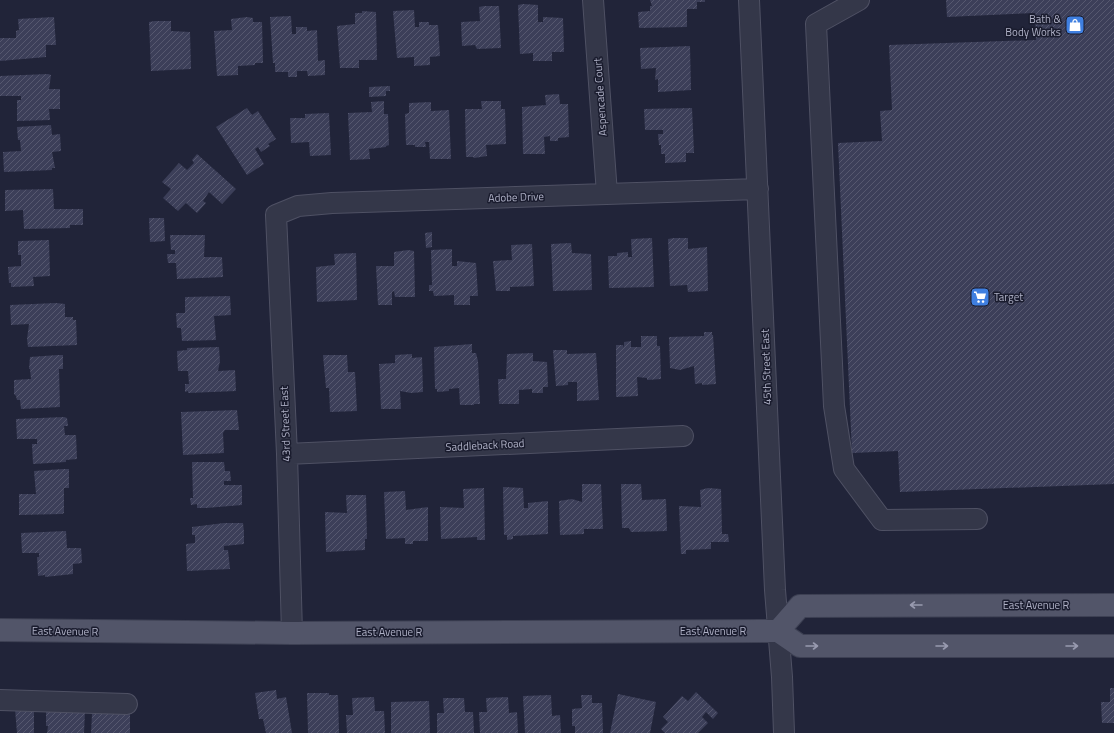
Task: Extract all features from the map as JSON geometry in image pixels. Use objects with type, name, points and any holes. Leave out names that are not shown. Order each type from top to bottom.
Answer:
[{"type":"main road","name":"East Avenue R","points":[[0,630],[292,633],[778,631],[800,606],[1114,605]]},
{"type":"main road","points":[[778,631],[800,646],[1114,646]]},
{"type":"street","name":"Aspencade Court","points":[[593,0],[607,194]]},
{"type":"street","name":"45th Street East","points":[[749,0],[784,733]]},
{"type":"street","points":[[860,0],[816,24],[834,406],[844,469],[882,520],[977,519]]},
{"type":"street","name":"Adobe Drive","points":[[276,215],[298,206],[332,203],[758,189]]},
{"type":"street","name":"43rd Street East","points":[[276,215],[287,454],[292,633]]},
{"type":"street","name":"Saddleback Road","points":[[287,454],[683,436]]},
{"type":"street","points":[[0,700],[127,704]]},
{"type":"building","points":[[650,0],[705,0],[705,2],[697,2],[697,9],[687,9],[687,27],[639,28],[638,12],[650,11],[650,6],[652,6]]},
{"type":"building","name":"Target","points":[[946,0],[1114,0],[1114,484],[900,492],[898,451],[852,453],[838,143],[882,141],[880,111],[892,110],[889,45],[1036,40],[1035,13],[947,17]]},
{"type":"building","points":[[518,5],[538,5],[538,22],[543,22],[543,17],[563,18],[564,52],[552,52],[552,61],[533,61],[533,53],[520,54]]},
{"type":"building","points":[[499,6],[501,48],[477,49],[475,45],[462,46],[461,22],[480,21],[479,7]]},
{"type":"building","points":[[414,10],[415,27],[419,27],[419,22],[429,22],[429,25],[438,25],[440,56],[430,57],[430,65],[414,66],[414,57],[397,58],[393,11]]},
{"type":"building","points":[[362,11],[376,12],[377,60],[359,60],[359,68],[340,68],[337,26],[355,24],[355,13],[362,13]]},
{"type":"building","points":[[291,16],[292,34],[296,34],[296,27],[307,27],[307,31],[317,30],[318,61],[325,60],[325,75],[308,76],[307,71],[297,71],[297,77],[288,77],[288,72],[275,72],[270,17]]},
{"type":"building","points":[[54,17],[56,45],[46,45],[46,57],[0,61],[0,38],[16,38],[16,31],[19,30],[18,19]]},
{"type":"building","points":[[247,17],[253,18],[253,22],[262,22],[263,63],[238,66],[238,75],[217,76],[214,31],[232,30],[231,19]]},
{"type":"building","points":[[171,21],[171,31],[190,32],[191,69],[151,71],[149,22]]},
{"type":"building","points":[[690,46],[691,90],[658,92],[658,79],[655,80],[656,68],[641,69],[640,48]]},
{"type":"building","points":[[51,75],[49,89],[60,89],[60,109],[49,109],[50,120],[17,121],[17,100],[21,100],[21,96],[0,96],[0,76]]},
{"type":"building","points":[[390,86],[390,91],[386,91],[386,96],[369,97],[369,87]]},
{"type":"building","points":[[559,94],[560,104],[568,104],[569,137],[558,138],[558,141],[550,141],[550,136],[544,137],[545,154],[523,154],[522,107],[546,105],[545,95]]},
{"type":"building","points":[[384,101],[384,114],[388,114],[389,145],[386,147],[369,149],[370,159],[350,160],[348,113],[372,112],[371,102]]},
{"type":"building","points":[[481,101],[501,101],[501,109],[505,109],[506,144],[486,145],[487,156],[474,158],[466,157],[465,109],[482,109]]},
{"type":"building","points":[[431,102],[431,111],[449,110],[451,159],[430,159],[429,142],[425,142],[426,147],[406,145],[405,114],[409,113],[409,103]]},
{"type":"building","points":[[247,108],[252,115],[258,111],[276,139],[268,144],[270,146],[261,152],[258,147],[255,149],[264,164],[247,175],[216,127]]},
{"type":"building","points":[[692,108],[694,153],[686,153],[686,162],[665,163],[665,154],[661,154],[661,145],[659,145],[658,134],[663,134],[663,130],[645,130],[644,109]]},
{"type":"building","points":[[329,113],[331,155],[310,156],[309,142],[291,143],[290,118],[305,118],[305,114]]},
{"type":"building","points":[[51,125],[52,135],[60,134],[61,151],[52,152],[55,168],[52,168],[52,170],[4,172],[3,152],[21,151],[17,127]]},
{"type":"building","points":[[197,154],[236,189],[222,204],[209,192],[203,201],[206,203],[197,213],[186,203],[178,211],[163,198],[171,189],[162,182],[179,163],[187,170],[194,163],[192,160]]},
{"type":"building","points":[[53,189],[54,209],[83,209],[83,225],[70,225],[70,228],[24,229],[23,210],[5,211],[5,190]]},
{"type":"building","points":[[149,218],[164,218],[165,241],[150,242]]},
{"type":"building","points":[[432,232],[432,247],[426,248],[425,233]]},
{"type":"building","points":[[170,235],[205,235],[204,257],[222,257],[223,277],[177,279],[176,263],[168,263],[167,254],[175,254],[175,250],[171,250]]},
{"type":"building","points":[[652,238],[654,287],[609,288],[608,256],[617,256],[617,253],[628,252],[628,257],[632,257],[631,239]]},
{"type":"building","points":[[688,238],[688,249],[707,247],[708,291],[688,292],[687,285],[670,286],[668,239]]},
{"type":"building","points":[[49,240],[50,276],[33,277],[34,286],[11,287],[11,283],[9,283],[8,267],[21,266],[21,255],[18,255],[18,241]]},
{"type":"building","points":[[571,243],[572,253],[591,254],[592,290],[553,291],[551,244]]},
{"type":"building","points":[[532,244],[534,286],[510,287],[510,291],[496,291],[493,261],[512,260],[511,245]]},
{"type":"building","points":[[452,249],[452,266],[457,266],[457,261],[476,263],[478,296],[470,296],[470,305],[454,305],[454,295],[434,296],[433,291],[429,291],[429,285],[432,285],[431,250]]},
{"type":"building","points":[[408,250],[414,251],[415,297],[395,297],[394,291],[392,292],[392,305],[378,305],[376,266],[394,266],[394,252]]},
{"type":"building","points":[[356,253],[357,300],[317,302],[316,267],[335,265],[334,254]]},
{"type":"building","points":[[230,296],[231,315],[214,316],[216,340],[182,341],[181,328],[177,328],[176,313],[185,313],[185,297]]},
{"type":"building","points":[[65,304],[65,317],[73,317],[73,320],[76,320],[77,345],[28,347],[27,339],[29,324],[11,325],[10,305]]},
{"type":"building","points":[[704,332],[712,332],[713,335],[716,384],[695,384],[694,366],[680,370],[670,368],[669,337],[704,336]]},
{"type":"building","points":[[641,336],[657,336],[657,346],[660,346],[661,379],[647,380],[647,378],[637,377],[638,396],[616,397],[616,345],[623,345],[624,348],[624,342],[631,341],[631,347],[641,347]]},
{"type":"building","points":[[472,344],[472,353],[476,353],[478,361],[480,404],[460,405],[459,388],[437,392],[437,389],[435,389],[434,347]]},
{"type":"building","points":[[219,347],[220,361],[218,371],[235,370],[236,391],[185,392],[185,384],[189,384],[188,371],[178,371],[177,351],[187,350],[187,348]]},
{"type":"building","points":[[553,350],[567,350],[567,354],[596,353],[599,400],[577,401],[577,382],[568,382],[568,385],[556,386]]},
{"type":"building","points":[[533,353],[533,361],[547,362],[548,387],[543,387],[543,393],[532,393],[532,389],[519,390],[519,404],[499,404],[498,379],[506,379],[507,354]]},
{"type":"building","points":[[412,354],[412,358],[422,357],[423,392],[411,393],[400,391],[401,409],[381,409],[379,364],[395,363],[395,355]]},
{"type":"building","points":[[63,355],[63,369],[59,369],[60,407],[21,409],[20,400],[17,400],[14,394],[14,380],[31,379],[29,369],[30,357]]},
{"type":"building","points":[[323,355],[347,355],[348,372],[355,372],[357,411],[330,412],[329,388],[326,388]]},
{"type":"building","points":[[237,410],[239,430],[225,430],[223,433],[224,453],[183,455],[181,412]]},
{"type":"building","points":[[67,418],[68,426],[64,426],[65,435],[76,435],[77,459],[66,460],[66,462],[33,464],[32,444],[37,444],[37,439],[17,439],[16,419]]},
{"type":"building","points":[[192,462],[224,462],[225,471],[230,471],[231,481],[224,481],[224,485],[242,485],[242,505],[197,508],[197,504],[191,505],[190,498],[193,498]]},
{"type":"building","points":[[69,469],[69,488],[64,488],[64,513],[19,515],[19,494],[36,494],[34,471]]},
{"type":"building","points":[[582,484],[601,484],[603,529],[584,529],[584,534],[560,535],[559,501],[572,499],[582,502]]},
{"type":"building","points":[[621,484],[641,484],[642,500],[666,499],[667,531],[631,532],[629,528],[622,528]]},
{"type":"building","points":[[503,487],[523,488],[524,508],[528,508],[528,503],[548,501],[548,534],[513,536],[513,539],[507,540],[507,535],[504,535]]},
{"type":"building","points":[[484,488],[485,540],[477,540],[477,537],[441,539],[440,507],[464,508],[463,489]]},
{"type":"building","points":[[708,488],[721,489],[722,534],[728,534],[729,542],[711,542],[711,549],[686,550],[686,554],[681,554],[679,506],[701,507],[700,490]]},
{"type":"building","points":[[405,491],[406,510],[428,507],[428,541],[413,541],[413,544],[405,544],[405,538],[386,539],[384,492]]},
{"type":"building","points":[[346,495],[366,495],[367,539],[365,539],[365,550],[326,552],[325,512],[347,513]]},
{"type":"building","points":[[224,523],[243,523],[244,544],[224,546],[224,550],[228,550],[230,569],[187,571],[186,544],[195,543],[195,535],[192,535],[192,527]]},
{"type":"building","points":[[66,531],[67,548],[81,548],[82,563],[73,564],[73,574],[45,577],[45,575],[38,576],[37,557],[39,557],[39,553],[22,553],[21,533]]},
{"type":"building","points":[[1110,688],[1114,688],[1114,723],[1102,723],[1101,702],[1110,702]]},
{"type":"building","points":[[276,690],[277,699],[286,697],[292,733],[266,733],[263,719],[259,719],[255,693]]},
{"type":"building","points":[[696,692],[718,713],[713,719],[706,712],[702,717],[708,723],[698,733],[665,733],[661,729],[668,722],[663,717],[682,696],[688,701]]},
{"type":"building","points":[[307,693],[329,693],[329,695],[338,695],[339,733],[308,733]]},
{"type":"building","points":[[618,694],[656,702],[650,733],[610,733]]},
{"type":"building","points":[[551,695],[552,716],[560,715],[561,733],[525,733],[523,696]]},
{"type":"building","points":[[581,695],[592,695],[592,703],[602,703],[603,733],[575,733],[575,726],[572,726],[572,709],[582,708]]},
{"type":"building","points":[[374,697],[375,711],[384,711],[385,733],[347,733],[346,715],[353,715],[352,698]]},
{"type":"building","points":[[508,697],[509,713],[517,712],[518,733],[480,733],[479,712],[487,712],[486,698]]},
{"type":"building","points":[[443,698],[464,698],[465,712],[473,712],[474,733],[437,733],[437,713],[444,713]]},
{"type":"building","points":[[429,701],[430,733],[391,733],[391,702]]},
{"type":"building","points":[[15,709],[34,710],[34,733],[17,733]]},
{"type":"building","points":[[46,710],[85,711],[84,733],[47,733],[48,726],[46,726]]},
{"type":"building","points":[[111,712],[130,712],[130,733],[91,733],[92,714],[111,714]]},
{"type":"place","name":"Bath & Body Works","points":[[1075,25]]},
{"type":"place","name":"Target","points":[[980,297]]}]
